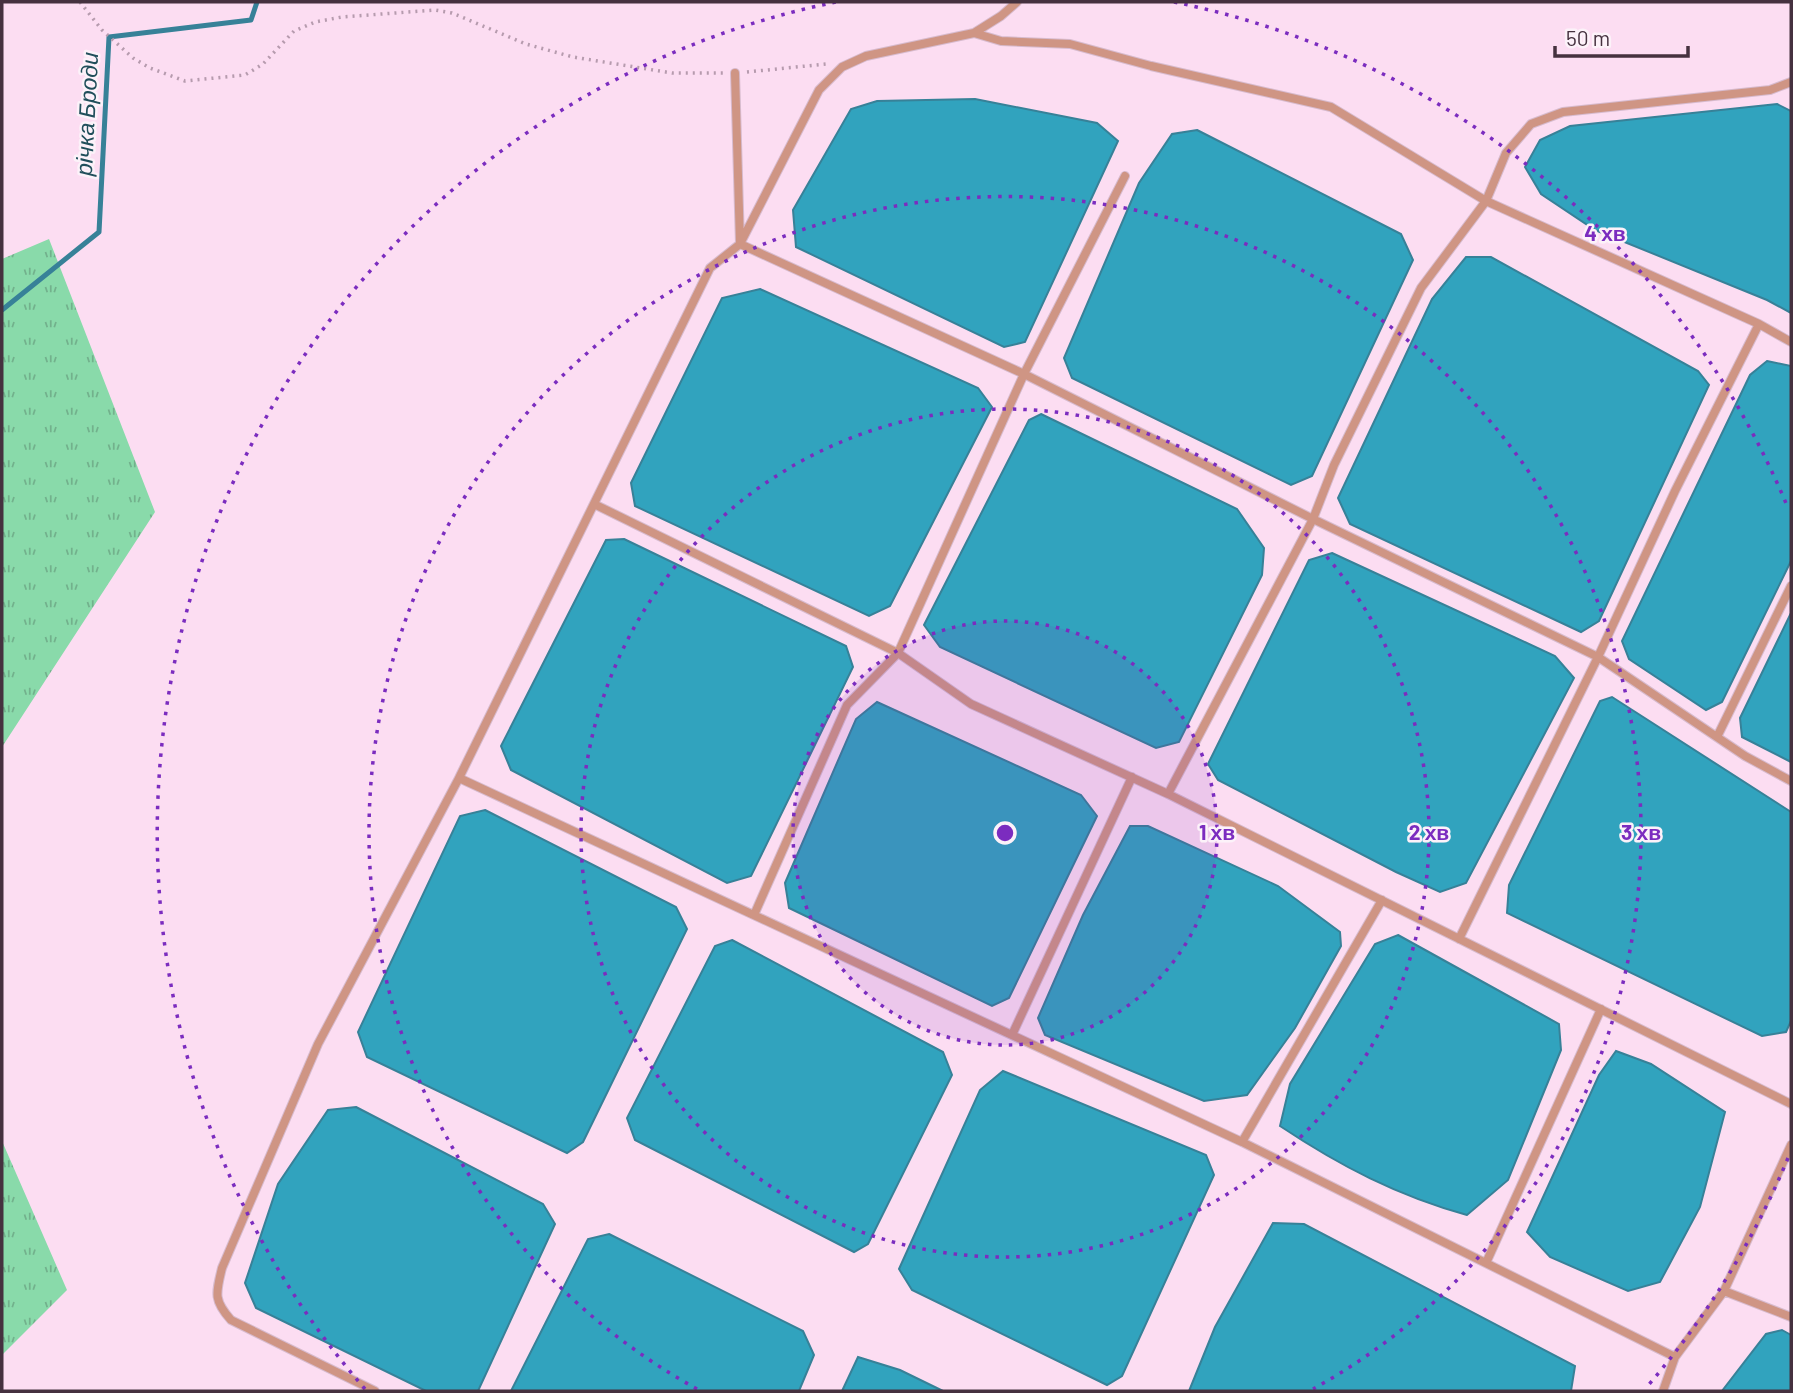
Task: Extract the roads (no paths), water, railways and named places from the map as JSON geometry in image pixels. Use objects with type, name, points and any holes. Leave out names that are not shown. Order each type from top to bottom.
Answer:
[{"type":"lane","points":[[375,1391],[231,1321],[219,1307],[216,1293],[222,1268],[318,1044],[459,778],[710,268],[740,244],[819,90],[835,72],[853,61],[975,33],[1017,2]]},
{"type":"lane","points":[[975,33],[1001,41],[1070,44],[1151,66],[1331,107],[1486,201],[1759,324],[1791,342]]},
{"type":"lane","points":[[735,73],[740,244]]},
{"type":"lane","points":[[1168,794],[1313,519],[1334,466],[1421,288],[1486,201],[1506,153],[1531,124],[1563,113],[1770,90],[1791,82]]},
{"type":"lane","points":[[754,915],[847,705],[898,653],[1024,374],[1125,176]]},
{"type":"lane","points":[[740,244],[1024,374],[1313,519],[1598,657],[1745,756],[1791,781]]},
{"type":"lane","points":[[1459,939],[1598,657],[1675,491],[1759,324]]},
{"type":"lane","points":[[594,504],[898,653],[971,704],[1168,794],[1791,1104]]},
{"type":"lane","points":[[1717,737],[1791,586]]},
{"type":"lane","points":[[459,778],[1242,1142],[1675,1357]]},
{"type":"lane","points":[[1012,1035],[1132,778]]},
{"type":"lane","points":[[1242,1142],[1382,900]]},
{"type":"lane","points":[[1486,1263],[1601,1009]]},
{"type":"lane","points":[[1663,1391],[1675,1357],[1724,1291],[1791,1145]]},
{"type":"lane","points":[[1724,1291],[1791,1317]]},
{"type":"water","points":[[975,99],[1097,123],[1118,141],[1025,342],[1004,347],[796,247],[793,210],[851,109],[877,101]]},
{"type":"water","points":[[1777,104],[1791,111],[1791,313],[1767,300],[1595,230],[1541,194],[1525,167],[1540,140],[1570,126]]},
{"type":"water","points":[[1197,130],[1401,234],[1413,260],[1312,476],[1291,485],[1072,378],[1064,358],[1139,183],[1172,134]]},
{"type":"water","points":[[1466,257],[1491,257],[1698,371],[1709,385],[1599,621],[1581,632],[1350,524],[1338,498],[1432,299]]},
{"type":"water","points":[[760,289],[978,388],[992,407],[890,606],[869,616],[635,506],[631,483],[722,298]]},
{"type":"water","points":[[1767,361],[1791,366],[1791,561],[1722,702],[1706,710],[1629,659],[1622,641],[1750,375]]},
{"type":"water","points":[[1041,414],[1237,509],[1264,548],[1262,575],[1179,742],[1156,748],[940,647],[924,625],[1029,420]]},
{"type":"water","points":[[624,539],[846,646],[853,667],[751,876],[727,883],[511,770],[501,746],[606,540]]},
{"type":"water","points":[[1332,553],[1555,656],[1574,678],[1466,883],[1440,892],[1396,872],[1218,780],[1208,764],[1309,560]]},
{"type":"water","points":[[1791,613],[1791,762],[1742,737],[1740,718]]},
{"type":"water","points":[[1612,697],[1791,812],[1791,1021],[1786,1032],[1762,1036],[1507,913],[1509,885],[1600,701]]},
{"type":"water","points":[[877,702],[1081,795],[1097,816],[1009,998],[992,1006],[789,908],[785,883],[856,719]]},
{"type":"water","points":[[485,810],[676,907],[687,929],[583,1142],[567,1153],[367,1057],[358,1032],[460,816]]},
{"type":"water","points":[[1130,826],[1148,826],[1278,886],[1340,932],[1341,946],[1295,1028],[1247,1095],[1204,1101],[1045,1035],[1038,1018],[1083,915]]},
{"type":"water","points":[[1398,935],[1559,1024],[1561,1050],[1508,1180],[1467,1215],[1393,1189],[1325,1154],[1280,1126],[1290,1084],[1375,944]]},
{"type":"water","points":[[732,940],[943,1052],[952,1075],[868,1244],[854,1252],[635,1140],[627,1118],[715,946]]},
{"type":"water","points":[[1616,1051],[1651,1064],[1725,1112],[1700,1207],[1660,1282],[1628,1291],[1550,1257],[1527,1232],[1599,1075]]},
{"type":"water","points":[[1003,1071],[1206,1155],[1214,1175],[1122,1376],[1107,1385],[912,1290],[899,1269],[980,1090]]},
{"type":"water","points":[[356,1107],[543,1204],[555,1224],[478,1391],[426,1391],[256,1308],[245,1283],[278,1184],[328,1110]]},
{"type":"water","points":[[1273,1223],[1304,1224],[1575,1366],[1571,1391],[1189,1391],[1215,1327]]},
{"type":"water","points":[[609,1234],[803,1331],[814,1355],[799,1391],[511,1391],[588,1239]]},
{"type":"water","points":[[1782,1330],[1791,1335],[1791,1391],[1722,1391],[1766,1334]]},
{"type":"water","points":[[858,1357],[900,1370],[943,1391],[842,1391]]},
{"type":"waterway","name":"річка Броди","points":[[2,310],[99,232],[109,37],[251,20],[257,2]]}]
